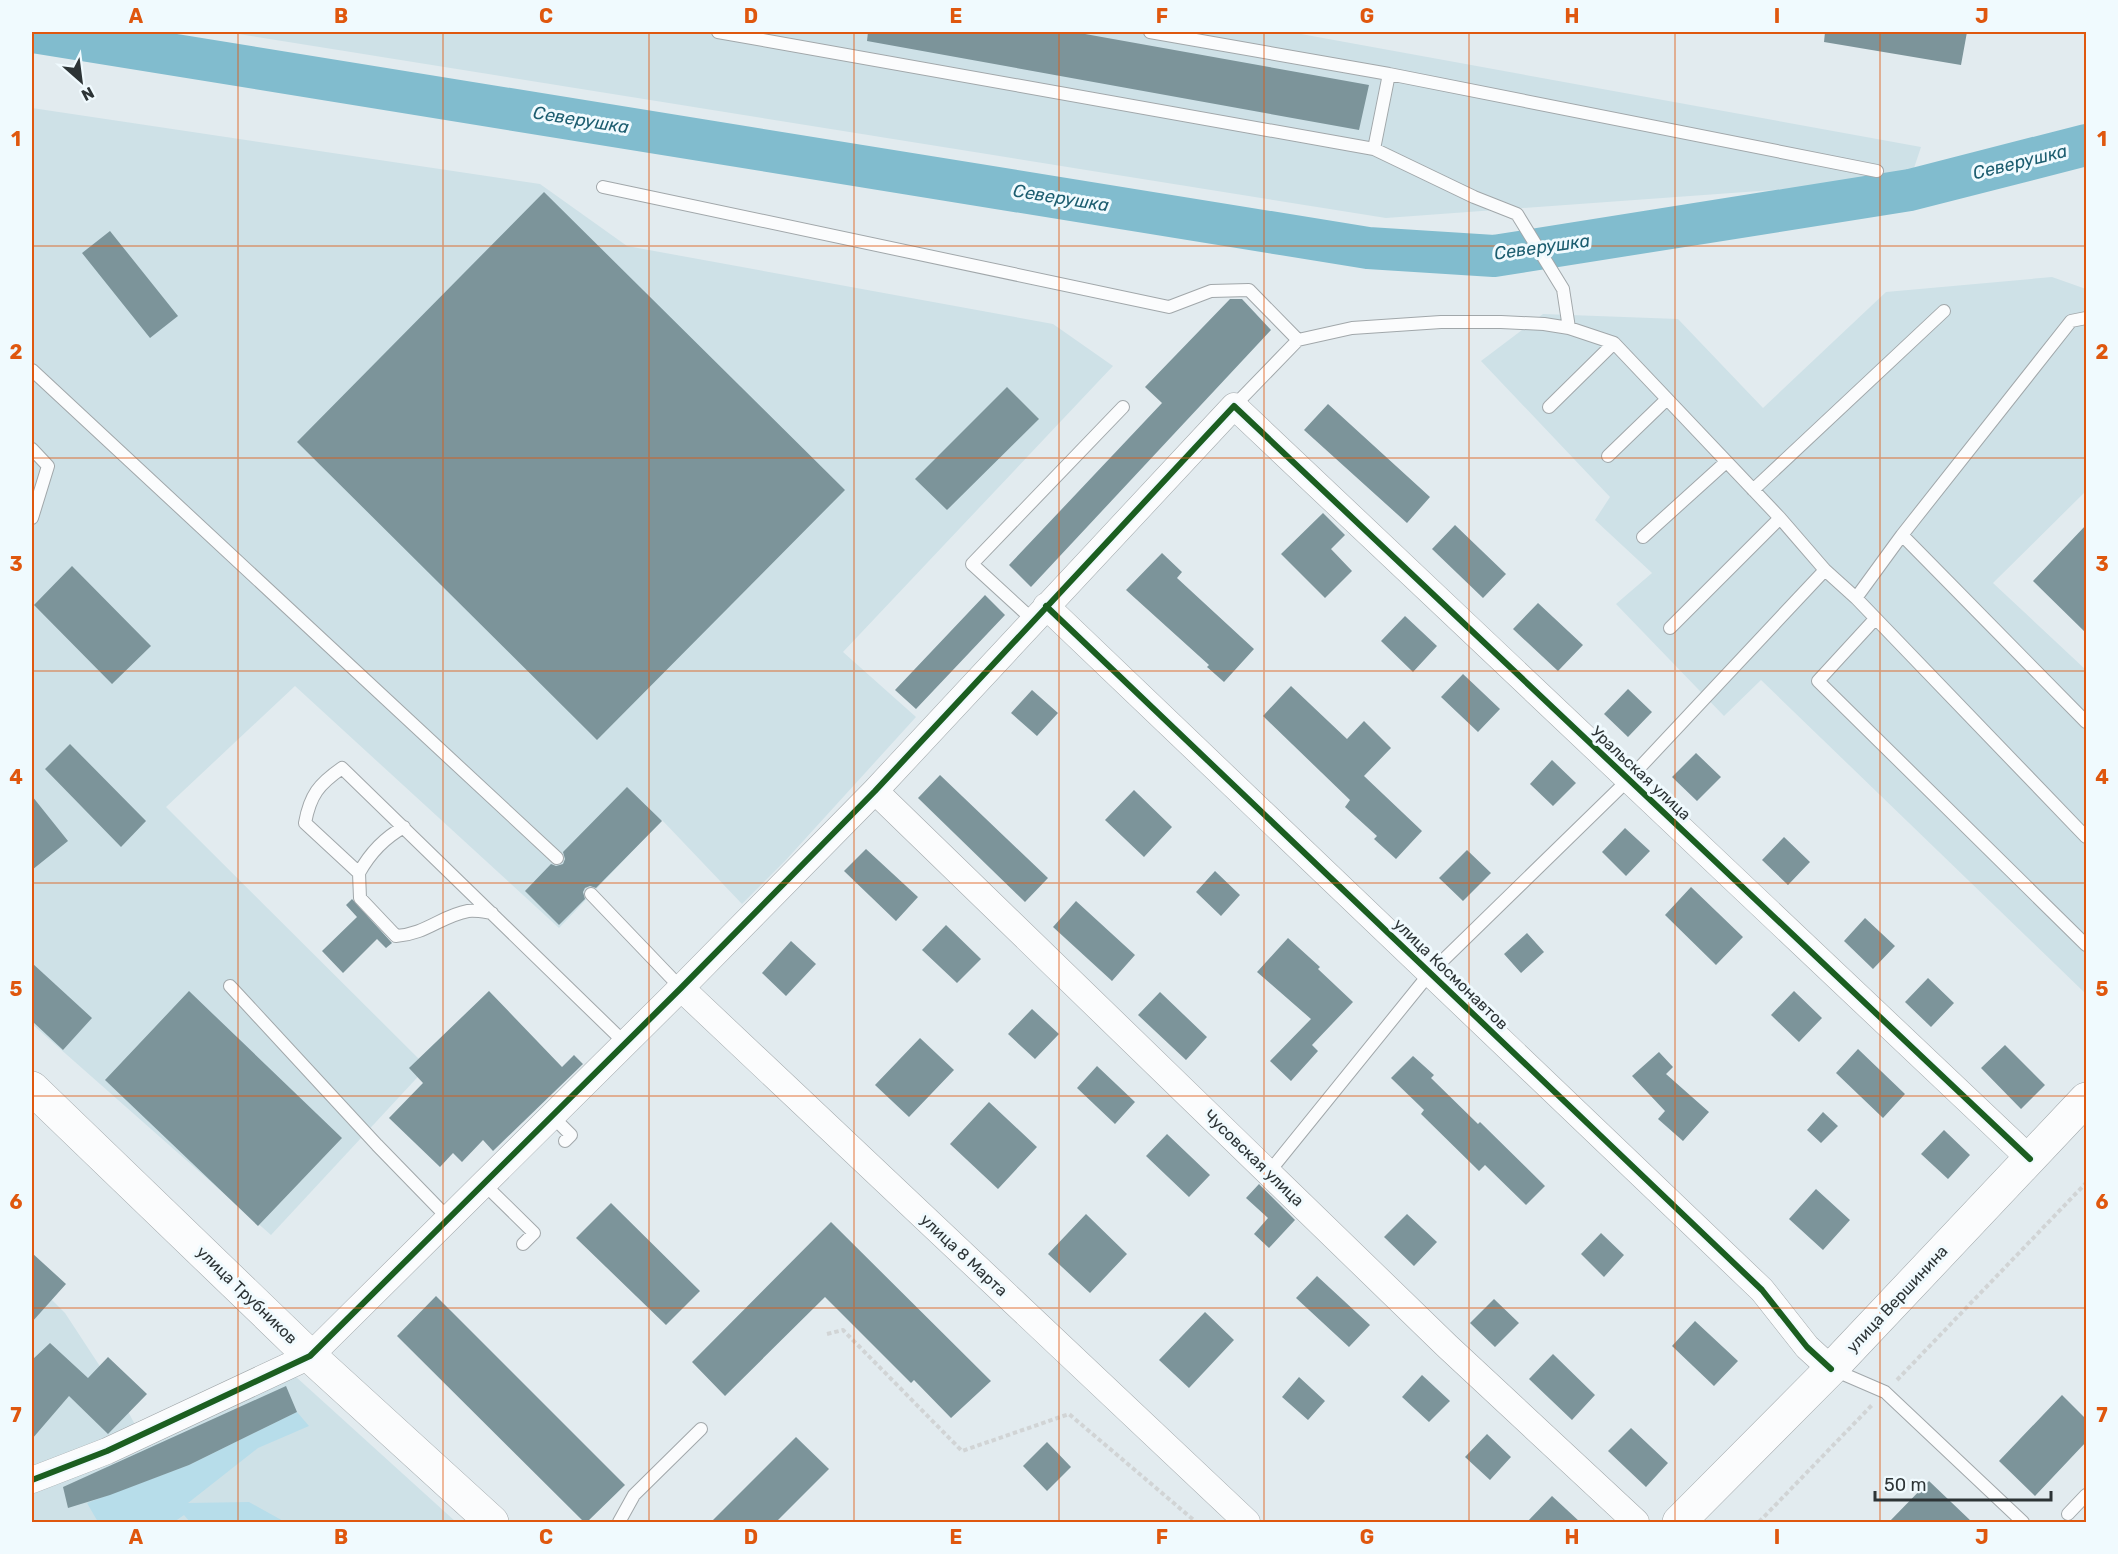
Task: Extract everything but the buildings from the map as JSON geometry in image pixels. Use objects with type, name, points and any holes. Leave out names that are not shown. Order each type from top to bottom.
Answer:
[{"type":"main road","name":"улица Трубников","points":[[32,1088],[310,1356],[492,1522]]},
{"type":"main road","name":"улица Вершинина","points":[[1679,1522],[1831,1369],[2086,1099]]},
{"type":"street","points":[[32,1480],[106,1451],[310,1356],[681,988],[874,791],[1234,406]]},
{"type":"street","name":"Уральская улица","points":[[1234,406],[2030,1159]]},
{"type":"street","name":"улица Космонавтов","points":[[1039,613],[1430,973],[1762,1290],[1807,1347],[1831,1369]]},
{"type":"street","name":"Чусовская улица","points":[[874,791],[1447,1346],[1636,1522]]},
{"type":"street","name":"улица 8 Марта","points":[[681,988],[1247,1522]]},
{"type":"lane","points":[[718,32],[791,37],[1374,148],[1474,197],[1517,214],[1563,289],[1569,328]]},
{"type":"lane","points":[[1150,32],[1389,74],[1877,171]]},
{"type":"lane","points":[[1374,148],[1389,74]]},
{"type":"lane","points":[[603,187],[1169,308],[1211,291],[1248,290],[1298,340]]},
{"type":"lane","points":[[1753,490],[1944,311]]},
{"type":"lane","points":[[1856,598],[1902,535],[2071,321],[2086,318]]},
{"type":"lane","points":[[1234,406],[1298,340],[1352,328],[1441,322],[1544,324],[1569,328],[1614,344],[1780,518],[1825,570],[1856,598],[2086,837]]},
{"type":"lane","points":[[1549,407],[1614,344]]},
{"type":"lane","points":[[32,370],[557,858]]},
{"type":"lane","points":[[1608,456],[1667,399]]},
{"type":"lane","points":[[1039,613],[972,564],[1123,407]]},
{"type":"lane","points":[[32,449],[48,466],[32,518]]},
{"type":"lane","points":[[1643,537],[1726,462]]},
{"type":"lane","points":[[1670,628],[1780,518]]},
{"type":"lane","points":[[1902,535],[2086,723]]},
{"type":"lane","points":[[1269,1172],[1430,973],[1628,780],[1825,570]]},
{"type":"lane","points":[[1875,619],[1818,681],[2086,945]]},
{"type":"lane","points":[[359,873],[305,823],[309,804],[318,789],[342,768],[625,1042]]},
{"type":"lane","points":[[404,827],[391,834],[378,846],[368,857],[359,873],[360,898],[396,936],[422,931],[454,915],[471,910],[492,913]]},
{"type":"lane","points":[[591,894],[681,988]]},
{"type":"lane","points":[[230,986],[448,1218]]},
{"type":"lane","points":[[551,1115],[571,1135],[565,1141]]},
{"type":"lane","points":[[483,1184],[534,1233],[524,1244]]},
{"type":"lane","points":[[1831,1369],[1885,1392],[2023,1522]]},
{"type":"lane","points":[[619,1522],[634,1495],[701,1429]]},
{"type":"lane","points":[[2068,1514],[2086,1495]]},
{"type":"path","points":[[1759,1522],[2086,1183]]},
{"type":"path","points":[[827,1334],[843,1330],[962,1451],[1069,1414],[1196,1522]]},
{"type":"shaded area","points":[[226,32],[1290,32],[1921,147],[1910,180],[1386,218]]},
{"type":"shaded area","points":[[32,108],[540,184],[627,246],[1053,324],[1113,366],[843,652],[916,717],[785,861],[742,904],[662,820],[559,928],[295,686],[166,807],[427,1067],[271,1235],[32,1024]]},
{"type":"shaded area","points":[[2052,277],[2086,289],[2086,491],[1993,583],[2086,670],[2086,994],[1761,680],[1724,716],[1616,604],[1652,573],[1595,520],[1610,497],[1481,361],[1543,314],[1678,319],[1763,408],[1886,292]]},
{"type":"shaded area","points":[[32,1280],[65,1313],[122,1400],[143,1440],[295,1376],[456,1522],[32,1522]]},
{"type":"shaded area","points":[[297,1412],[309,1426],[258,1448],[188,1503],[249,1502],[285,1522],[190,1522],[184,1515],[174,1522],[98,1522],[87,1503],[189,1465]]},
{"type":"waterway","name":"Северушка","points":[[33,32],[1368,248],[1494,256],[1910,190],[2086,145]]},
{"type":"cycle path","points":[[32,1480],[107,1451],[310,1356],[681,988],[875,791],[1234,406],[2030,1159]]},
{"type":"cycle path","points":[[1046,606],[1762,1290],[1807,1347],[1831,1369]]}]
